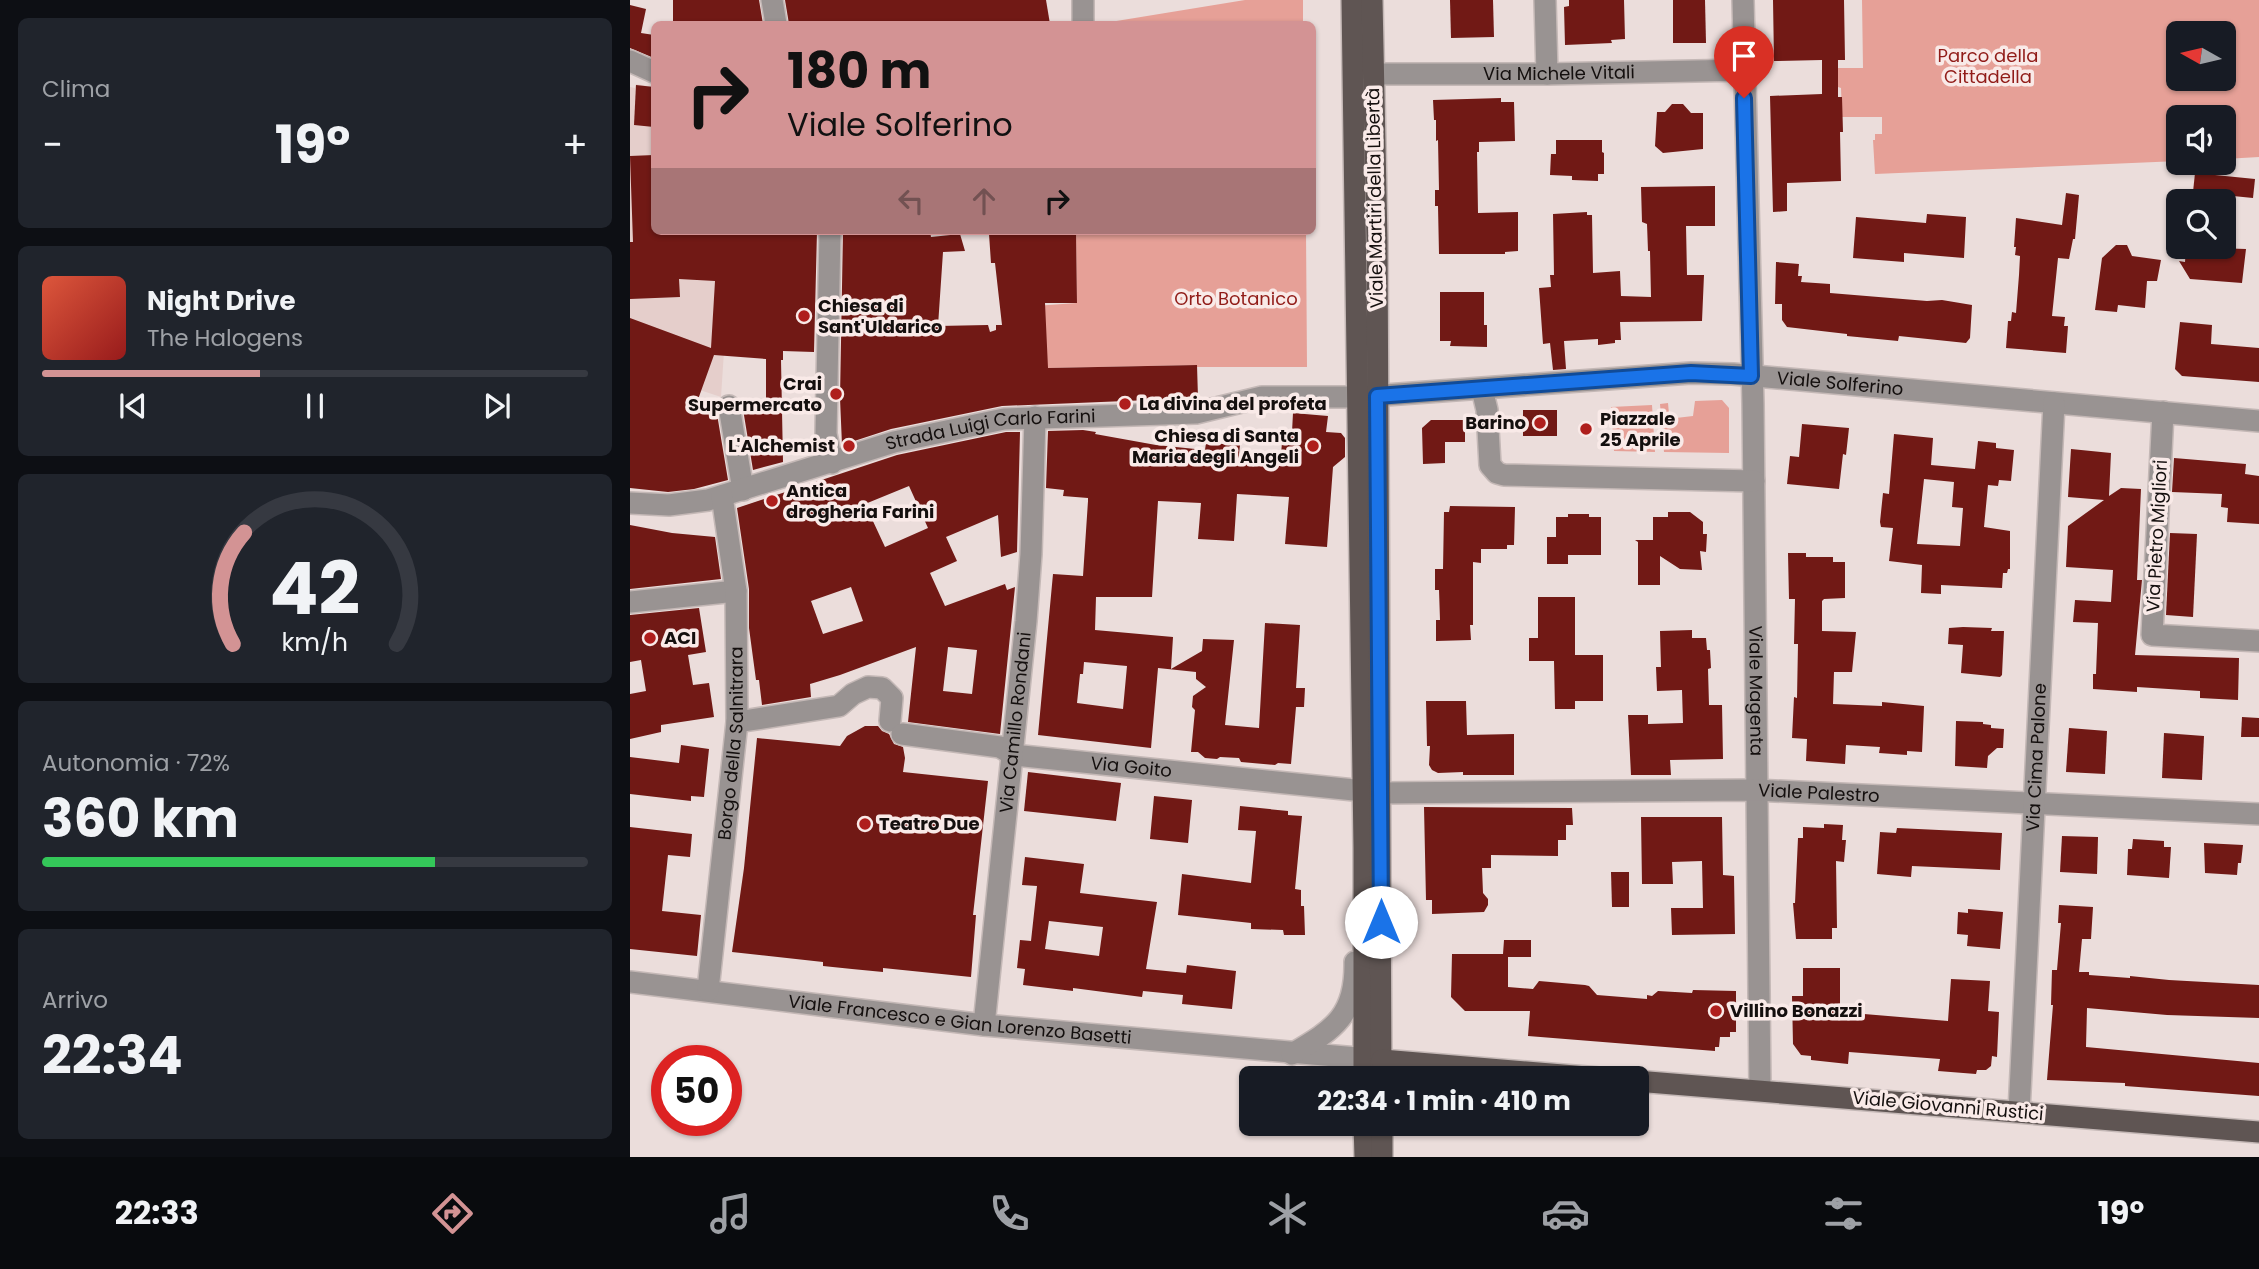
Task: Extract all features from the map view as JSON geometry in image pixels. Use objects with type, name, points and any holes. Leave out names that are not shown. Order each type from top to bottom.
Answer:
[{"type":"main road","points":[[1352,0],[1354,198],[1368,397],[1373,1066]]},
{"type":"main road","name":"Viale Martiri della Libertà","points":[[1368,397],[1372,0]]},
{"type":"main road","points":[[1372,792],[1364,848],[1373,1066]]},
{"type":"main road","name":"Viale Giovanni Rustici","points":[[1649,1082],[2259,1132]]},
{"type":"main road","points":[[1364,1136],[1365,1157]]},
{"type":"main road","points":[[1382,1136],[1382,1157]]},
{"type":"street","points":[[772,0],[776,21]]},
{"type":"street","points":[[1083,0],[1083,21]]},
{"type":"street","points":[[1545,0],[1547,74]]},
{"type":"street","name":"Viale Magenta","points":[[1743,0],[1754,481],[1760,1090]]},
{"type":"street","points":[[630,61],[651,71]]},
{"type":"street","name":"Via Michele Vitali","points":[[1373,74],[1744,70]]},
{"type":"street","points":[[830,235],[826,434],[832,463]]},
{"type":"street","name":"Viale Solferino","points":[[1368,397],[1485,399],[1691,373],[2259,421]]},
{"type":"street","name":"Strada Luigi Carlo Farini","points":[[630,503],[669,505],[732,493],[916,437],[989,422],[1035,417],[1196,413],[1262,397],[1368,397]]},
{"type":"street","points":[[1485,399],[1490,465],[1497,473],[1754,481]]},
{"type":"street","name":"Via Cima Palone","points":[[2018,1112],[2053,403]]},
{"type":"street","name":"Borgo della Salnitrara","points":[[708,990],[737,722],[736,591],[729,405]]},
{"type":"street","name":"Via Pietro Migliori","points":[[2163,412],[2152,635],[2259,641]]},
{"type":"street","name":"Via Camillo Rondani","points":[[984,1026],[1031,554],[1035,417]]},
{"type":"street","points":[[630,602],[736,591]]},
{"type":"street","name":"Via Goito","points":[[737,722],[839,706],[853,694],[868,687],[882,688],[891,698],[896,728],[1000,747],[1013,755],[1372,792]]},
{"type":"street","name":"Viale Palestro","points":[[1372,792],[1755,790],[2259,814]]},
{"type":"street","points":[[1292,1054],[1331,1030],[1349,1006],[1355,982],[1354,918],[1364,848]]},
{"type":"street","name":"Viale Francesco e Gian Lorenzo Basetti","points":[[630,982],[984,1026],[1292,1054],[1357,1066]]},
{"type":"shaded area","points":[[636,84],[651,86],[651,235],[659,235],[715,281],[712,335],[725,336],[721,397],[630,367],[630,87],[635,88]]},
{"type":"green space","points":[[1245,0],[1303,0],[1303,21],[1116,21]]},
{"type":"green space","name":"Parco della Cittadella","points":[[1862,0],[2259,0],[2259,157],[2236,158],[2236,105],[2166,105],[2166,162],[1875,174],[1873,140],[1875,134],[1882,134],[1882,117],[1842,117],[1838,68],[1863,68]]},
{"type":"green space","name":"Orto Botanico","points":[[1076,235],[1306,235],[1307,367],[1196,365],[1047,368],[1020,307],[1077,303]]},
{"type":"green space","points":[[1722,400],[1729,408],[1729,453],[1664,452],[1660,404],[1668,403],[1669,414],[1676,418],[1693,416],[1695,401]]},
{"type":"green space","points":[[1652,405],[1655,452],[1614,451],[1611,407]]},
{"type":"building","points":[[673,0],[759,0],[762,21],[673,21]]},
{"type":"building","points":[[785,0],[1046,0],[1050,21],[788,21]]},
{"type":"building","points":[[1450,0],[1493,0],[1494,37],[1451,38]]},
{"type":"building","points":[[1569,0],[1624,0],[1625,39],[1611,40],[1612,43],[1565,45],[1564,7],[1569,6]]},
{"type":"building","points":[[1673,0],[1705,0],[1706,43],[1673,43]]},
{"type":"building","points":[[1773,0],[1844,0],[1845,60],[1838,60],[1838,97],[1842,97],[1843,132],[1840,132],[1841,181],[1787,183],[1787,211],[1773,212],[1770,96],[1822,94],[1822,60],[1774,61]]},
{"type":"building","points":[[630,5],[646,9],[641,33],[651,35],[651,57],[630,48]]},
{"type":"building","points":[[636,85],[651,87],[651,127],[634,125]]},
{"type":"building","points":[[1501,98],[1501,102],[1514,102],[1515,141],[1479,142],[1478,213],[1518,212],[1518,251],[1505,254],[1439,254],[1438,206],[1435,206],[1435,190],[1439,190],[1438,140],[1436,141],[1433,100]]},
{"type":"building","points":[[1672,104],[1683,104],[1691,113],[1703,113],[1703,149],[1663,153],[1655,146],[1657,112],[1665,112]]},
{"type":"building","points":[[1556,140],[1602,140],[1604,174],[1598,174],[1598,181],[1572,180],[1572,176],[1550,175],[1551,154],[1556,154]]},
{"type":"building","points":[[651,155],[651,235],[817,235],[814,352],[783,351],[781,360],[783,462],[753,470],[742,403],[761,409],[762,403],[766,403],[766,359],[714,355],[696,405],[716,408],[728,480],[694,489],[668,492],[630,488],[630,318],[711,348],[715,281],[679,279],[680,297],[630,299],[630,242],[633,242],[630,156]]},
{"type":"building","points":[[2195,175],[2255,179],[2253,198],[2236,196],[2236,189],[2193,189]]},
{"type":"building","points":[[1715,186],[1715,226],[1686,226],[1687,275],[1704,275],[1702,321],[1620,322],[1621,340],[1615,340],[1615,343],[1598,345],[1598,339],[1564,341],[1566,369],[1553,370],[1550,343],[1543,344],[1539,288],[1551,287],[1550,275],[1554,275],[1553,214],[1587,212],[1587,215],[1592,215],[1593,273],[1620,271],[1621,296],[1651,297],[1650,251],[1647,224],[1642,222],[1641,187]]},
{"type":"building","points":[[2066,193],[2079,195],[2075,239],[2069,259],[2058,258],[2052,316],[2065,317],[2064,326],[2068,326],[2066,353],[2006,348],[2008,321],[2011,321],[2012,312],[2016,313],[2019,275],[2020,256],[2015,255],[2014,247],[2016,218],[2062,225]]},
{"type":"building","points":[[1927,214],[1966,217],[1964,258],[1904,253],[1904,262],[1853,258],[1856,217],[1926,223]]},
{"type":"building","points":[[843,235],[960,235],[965,251],[943,252],[938,326],[988,325],[990,332],[996,330],[996,325],[1002,325],[989,235],[1076,235],[1077,303],[1045,303],[1048,368],[1197,365],[1198,398],[1002,406],[891,429],[842,445],[840,398]]},
{"type":"building","points":[[2116,245],[2127,245],[2132,256],[2161,260],[2157,281],[2147,281],[2145,308],[2118,305],[2117,312],[2095,310],[2102,258]]},
{"type":"building","points":[[2236,249],[2246,249],[2242,283],[2190,279],[2179,261],[2185,262],[2185,259],[2236,259]]},
{"type":"building","points":[[1776,262],[1799,264],[1798,276],[1802,276],[1801,282],[1830,284],[1830,293],[1942,300],[1972,305],[1970,338],[1966,343],[1899,336],[1898,341],[1787,327],[1782,320],[1782,304],[1775,304]]},
{"type":"building","points":[[1440,292],[1484,292],[1487,347],[1450,346],[1451,341],[1440,341]]},
{"type":"building","points":[[2180,322],[2212,325],[2211,344],[2259,348],[2259,382],[2182,376],[2175,369]]},
{"type":"building","name":"Barino","points":[[1523,410],[1557,410],[1557,436],[1523,436]]},
{"type":"building","points":[[1293,413],[1328,416],[1326,432],[1341,433],[1345,438],[1345,457],[1333,467],[1327,547],[1285,544],[1289,497],[1237,494],[1234,541],[1198,539],[1201,503],[1158,501],[1152,597],[1096,597],[1095,630],[1173,637],[1171,669],[1202,651],[1203,639],[1234,640],[1225,725],[1259,728],[1265,623],[1300,625],[1296,688],[1305,688],[1304,707],[1296,707],[1291,764],[1241,762],[1239,758],[1205,758],[1198,752],[1191,752],[1195,710],[1192,707],[1193,696],[1206,687],[1196,679],[1196,672],[1158,668],[1151,748],[1038,735],[1053,574],[1083,576],[1088,501],[1088,498],[1063,496],[1064,490],[1046,488],[1048,431],[1083,430],[1156,445],[1205,450],[1206,443],[1240,445],[1238,463],[1280,466],[1283,431],[1292,432]],"holes":[[[1084,662],[1127,666],[1123,709],[1077,703]]]},
{"type":"building","points":[[1431,420],[1465,420],[1465,442],[1445,442],[1445,463],[1423,464],[1422,428]]},
{"type":"building","points":[[1802,424],[1849,428],[1839,489],[1787,484],[1790,456],[1799,457]]},
{"type":"building","points":[[1006,432],[1020,432],[1017,552],[1001,557],[998,515],[946,537],[957,561],[930,573],[945,606],[1005,584],[1007,590],[1015,587],[1000,734],[908,722],[916,647],[810,684],[811,697],[762,705],[749,628],[749,589],[737,508],[897,455]],"holes":[[[909,486],[928,528],[885,547],[865,504]],[[851,587],[863,621],[823,634],[811,601]],[[948,647],[977,650],[972,694],[943,691]]]},
{"type":"building","points":[[1894,434],[1933,438],[1931,465],[1975,469],[1978,441],[1996,443],[1996,448],[2014,450],[2011,481],[1999,480],[1998,486],[1988,485],[1984,527],[2010,531],[2010,569],[2003,573],[2002,588],[1941,585],[1941,594],[1921,593],[1922,565],[1889,561],[1893,528],[1881,527],[1880,522],[1883,493],[1889,494]],"holes":[[[1924,479],[1954,482],[1952,507],[1963,508],[1960,546],[1917,544]]]},
{"type":"building","points":[[2071,449],[2111,453],[2109,496],[2121,488],[2141,489],[2137,580],[2142,580],[2135,655],[2239,658],[2238,700],[2200,698],[2200,691],[2137,687],[2137,692],[2093,689],[2098,623],[2073,622],[2075,600],[2111,602],[2113,570],[2066,567],[2068,526],[2104,500],[2068,497]]},
{"type":"building","points":[[2174,458],[2246,464],[2245,474],[2259,476],[2259,524],[2227,522],[2228,508],[2221,507],[2222,494],[2172,492]]},
{"type":"building","points":[[1450,506],[1515,507],[1514,545],[1507,545],[1507,549],[1481,549],[1481,563],[1473,562],[1471,640],[1436,641],[1436,620],[1440,620],[1435,569],[1443,569],[1444,512],[1449,512]]},
{"type":"building","points":[[1668,512],[1690,512],[1703,522],[1703,534],[1707,534],[1706,552],[1700,551],[1702,570],[1680,569],[1660,556],[1660,585],[1638,585],[1638,542],[1635,540],[1653,540],[1653,517],[1668,517]]},
{"type":"building","points":[[1568,514],[1601,517],[1601,555],[1568,555],[1568,564],[1547,564],[1547,537],[1556,537],[1556,517],[1568,517]]},
{"type":"building","points":[[630,525],[715,537],[721,579],[630,589]]},
{"type":"building","points":[[2170,533],[2197,534],[2193,617],[2166,615]]},
{"type":"building","points":[[1788,553],[1806,553],[1806,557],[1833,557],[1833,562],[1845,562],[1845,598],[1822,601],[1822,631],[1856,632],[1852,672],[1834,672],[1833,704],[1882,706],[1882,702],[1924,706],[1922,752],[1907,751],[1907,755],[1879,753],[1880,747],[1846,745],[1845,764],[1806,761],[1807,739],[1792,738],[1794,697],[1797,698],[1798,644],[1794,644],[1795,599],[1789,599]]},
{"type":"building","points":[[1538,597],[1575,597],[1575,655],[1603,655],[1603,701],[1575,701],[1575,709],[1555,709],[1554,661],[1529,661],[1529,638],[1538,638]]},
{"type":"building","points":[[699,608],[706,652],[688,655],[693,685],[709,683],[714,717],[661,725],[661,732],[630,739],[630,694],[646,691],[641,660],[630,662],[630,615]]},
{"type":"building","points":[[1949,628],[2004,631],[2000,677],[1961,673],[1963,645],[1948,644]]},
{"type":"building","points":[[1692,630],[1692,638],[1706,638],[1707,650],[1710,650],[1709,705],[1722,705],[1723,759],[1670,760],[1671,775],[1631,775],[1628,715],[1648,715],[1648,724],[1683,723],[1682,690],[1657,691],[1656,667],[1661,667],[1660,631]]},
{"type":"building","points":[[1426,701],[1466,701],[1467,735],[1514,734],[1514,775],[1463,775],[1463,772],[1438,773],[1432,770],[1429,765],[1430,746],[1427,746]]},
{"type":"building","points":[[2242,717],[2259,718],[2259,737],[2241,737]]},
{"type":"building","points":[[1956,721],[1983,722],[1991,725],[1991,728],[2004,729],[2003,748],[1997,748],[1988,756],[1987,768],[1955,766]]},
{"type":"building","name":"Teatro Due","points":[[865,726],[878,726],[889,734],[894,744],[903,747],[903,772],[988,781],[973,915],[976,915],[971,977],[883,968],[883,972],[823,966],[823,962],[732,952],[744,868],[757,738],[840,746],[847,736]]},
{"type":"building","points":[[2069,728],[2107,731],[2105,774],[2066,772]]},
{"type":"building","points":[[2164,733],[2204,736],[2202,780],[2162,778]]},
{"type":"building","points":[[681,745],[709,749],[704,797],[691,796],[691,801],[630,794],[630,757],[679,763]]},
{"type":"building","points":[[1028,772],[1121,783],[1116,821],[1024,811]]},
{"type":"building","points":[[1154,796],[1192,800],[1188,843],[1150,839]]},
{"type":"building","points":[[1240,806],[1288,811],[1288,815],[1302,816],[1295,889],[1301,890],[1305,935],[1284,935],[1283,930],[1251,929],[1251,923],[1178,915],[1182,874],[1251,883],[1256,831],[1238,830]]},
{"type":"building","points":[[1424,807],[1572,808],[1573,825],[1566,825],[1566,840],[1558,840],[1558,856],[1491,855],[1491,868],[1482,868],[1483,893],[1488,899],[1484,912],[1432,914],[1432,900],[1426,900]]},
{"type":"building","points":[[1641,817],[1722,817],[1723,875],[1734,876],[1735,934],[1672,935],[1671,908],[1703,908],[1702,861],[1672,862],[1673,884],[1642,884]]},
{"type":"building","points":[[1824,824],[1843,825],[1842,840],[1846,840],[1844,862],[1836,861],[1837,928],[1832,928],[1832,939],[1796,939],[1793,903],[1798,838],[1803,838],[1803,827],[1824,828]]},
{"type":"building","points":[[630,827],[692,834],[690,857],[668,855],[662,911],[701,915],[697,956],[630,949]]},
{"type":"building","points":[[1897,828],[2002,833],[2000,870],[1912,866],[1911,877],[1877,874],[1880,832],[1896,833]]},
{"type":"building","points":[[2062,836],[2098,837],[2097,874],[2060,872]]},
{"type":"building","points":[[2133,839],[2164,841],[2164,847],[2171,847],[2169,878],[2127,875],[2128,849],[2132,849]]},
{"type":"building","points":[[2204,843],[2243,845],[2237,875],[2205,873]]},
{"type":"building","points":[[1025,857],[1084,864],[1080,893],[1157,902],[1146,969],[1186,973],[1187,965],[1236,971],[1232,1009],[1182,1004],[1183,995],[1143,991],[1142,997],[1023,985],[1025,969],[1017,968],[1020,940],[1031,941],[1037,886],[1022,885]],"holes":[[[1049,921],[1103,927],[1099,956],[1045,949]]]},
{"type":"building","points":[[1611,872],[1629,872],[1629,907],[1612,907]]},
{"type":"building","points":[[2059,905],[2093,907],[2091,939],[2082,939],[2079,972],[2130,978],[2259,985],[2259,1018],[2167,1015],[2087,1008],[2086,1047],[2259,1063],[2259,1096],[2125,1086],[2125,1083],[2047,1080],[2053,1005],[2052,970],[2057,970],[2061,923],[2058,923]]},
{"type":"building","points":[[1968,909],[2003,912],[2000,949],[1967,946],[1968,935],[1957,934],[1958,912],[1968,913]]},
{"type":"building","points":[[1504,940],[1531,940],[1531,957],[1508,957],[1508,987],[1533,989],[1539,981],[1585,985],[1597,995],[1647,999],[1647,995],[1652,996],[1658,991],[1736,991],[1736,1032],[1730,1032],[1730,1037],[1720,1037],[1719,1047],[1715,1047],[1715,1051],[1528,1036],[1530,1011],[1465,1011],[1451,997],[1452,954],[1503,954]]},
{"type":"building","points":[[1803,968],[1840,968],[1840,1012],[1948,1021],[1951,979],[1990,981],[1988,1011],[1999,1012],[1997,1057],[1992,1056],[1991,1066],[1986,1070],[1977,1070],[1976,1074],[1938,1071],[1940,1059],[1849,1052],[1848,1064],[1811,1060],[1811,1056],[1801,1055],[1793,1044],[1792,996],[1803,996]]},
{"type":"place","name":"Chiesa di Sant'Uldarico","points":[[804,316]]},
{"type":"place","name":"Crai Supermercato","points":[[836,394]]},
{"type":"place","name":"La divina del profeta","points":[[1125,404]]},
{"type":"place","name":"Barino","points":[[1540,423]]},
{"type":"place","name":"Piazzale 25 Aprile","points":[[1586,429]]},
{"type":"place","name":"L'Alchemist","points":[[849,446]]},
{"type":"place","name":"Chiesa di Santa Maria degli Angeli","points":[[1313,446]]},
{"type":"place","name":"Antica drogheria Farini","points":[[772,501]]},
{"type":"place","name":"ACI","points":[[650,638]]},
{"type":"place","name":"Teatro Due","points":[[865,824]]},
{"type":"place","name":"Villino Bonazzi","points":[[1716,1011]]},
{"type":"route","points":[[1381,922],[1377,396],[1691,373],[1751,376],[1744,98]]}]
